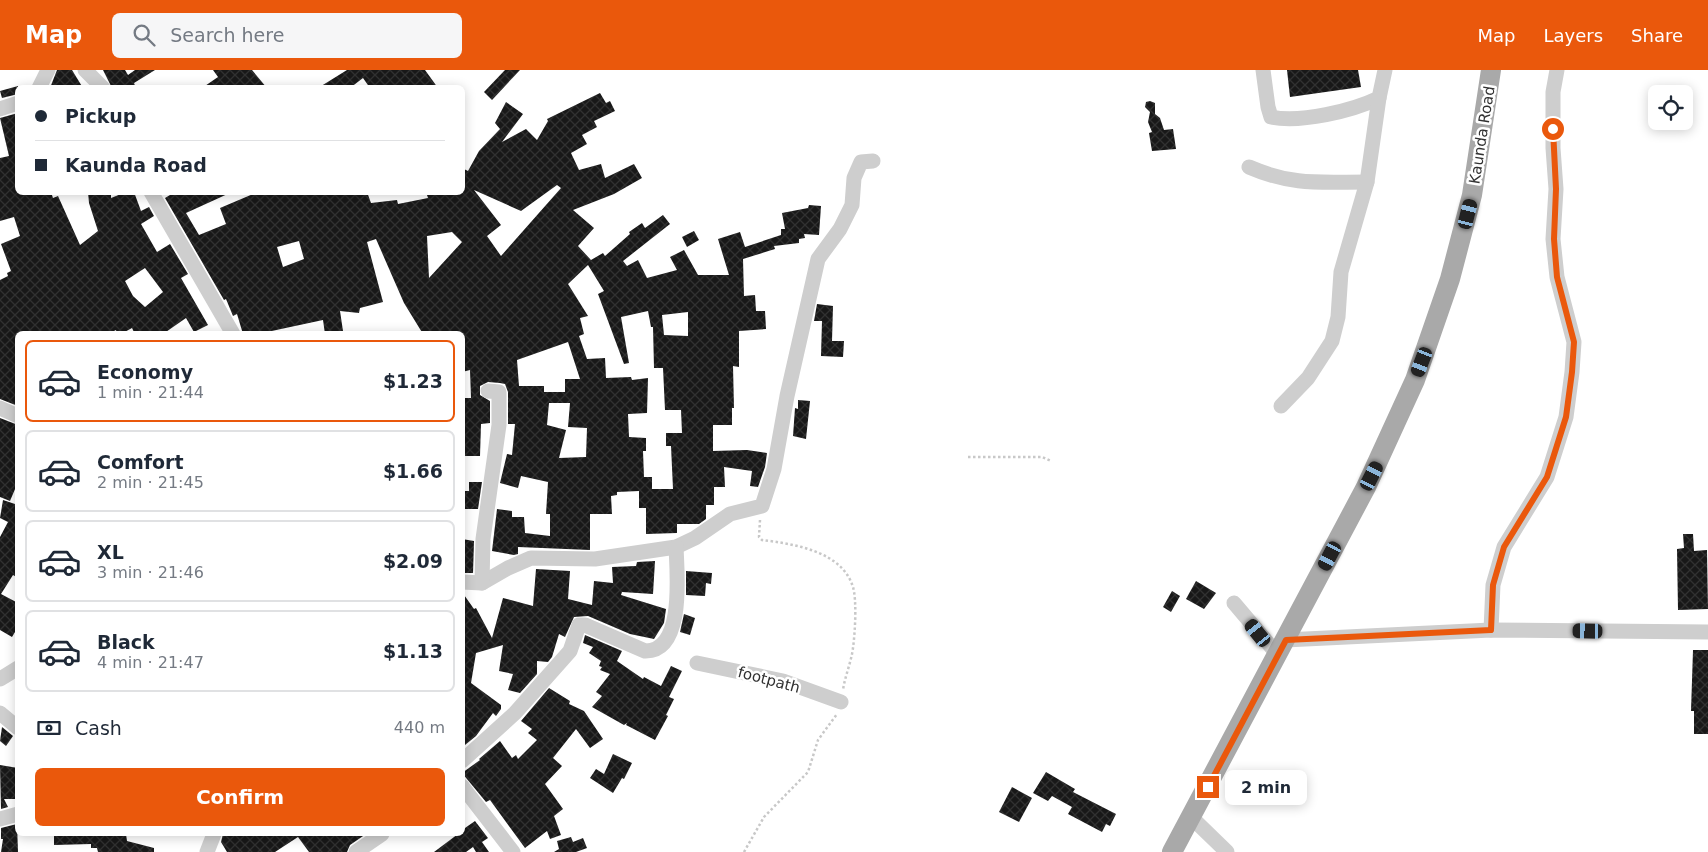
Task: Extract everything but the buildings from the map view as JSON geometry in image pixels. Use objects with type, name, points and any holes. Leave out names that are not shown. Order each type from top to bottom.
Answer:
[{"type":"main road","name":"Kaunda Road","points":[[1172,852],[1384,453],[1429,344],[1450,279],[1472,195],[1491,70]]},
{"type":"street","points":[[40,85],[48,70]]},
{"type":"street","points":[[85,70],[100,85]]},
{"type":"street","points":[[1263,70],[1271,116],[1286,120],[1360,107],[1379,98]]},
{"type":"street","points":[[1281,406],[1308,378],[1332,341],[1338,317],[1341,272],[1366,182],[1385,70]]},
{"type":"street","points":[[1491,630],[1493,585],[1504,547],[1547,477],[1566,417],[1572,372],[1574,342],[1557,277],[1554,239],[1556,189],[1553,148],[1553,92],[1558,70]]},
{"type":"street","points":[[0,109],[15,104]]},
{"type":"street","points":[[465,582],[482,583],[508,568],[531,558],[595,559],[676,547],[695,538],[730,514],[762,506],[774,470],[787,396],[818,259],[840,229],[852,205],[854,178],[861,162],[873,161]]},
{"type":"street","points":[[1249,167],[1271,176],[1298,182],[1366,182]]},
{"type":"street","points":[[153,195],[231,331]]},
{"type":"street","points":[[482,583],[483,539],[499,425],[499,392],[488,391]]},
{"type":"street","points":[[0,408],[15,415]]},
{"type":"street","points":[[465,758],[516,713],[570,650],[579,625],[585,625],[645,650],[653,651],[665,642],[673,627],[677,599],[676,547]]},
{"type":"street","points":[[1234,603],[1282,648],[1491,630],[1708,632]]},
{"type":"street","name":"footpath","points":[[697,664],[783,681],[841,702]]},
{"type":"street","points":[[0,679],[15,670]]},
{"type":"street","points":[[0,713],[15,726]]},
{"type":"street","points":[[465,790],[513,852]]},
{"type":"street","points":[[0,819],[15,815]]},
{"type":"street","points":[[1191,817],[1227,852]]},
{"type":"street","points":[[207,852],[213,836]]},
{"type":"street","points":[[356,852],[379,836]]},
{"type":"path","points":[[968,456],[1042,457],[1051,461]]},
{"type":"path","points":[[744,852],[764,817],[808,772],[818,740],[837,713],[841,702],[853,648],[854,600],[850,579],[840,565],[819,552],[762,540],[759,537],[762,506]]},
{"type":"route","points":[[1208,787],[1286,640],[1491,630],[1493,585],[1504,547],[1547,477],[1566,417],[1572,372],[1574,342],[1557,277],[1554,239],[1556,189],[1553,129]]}]
